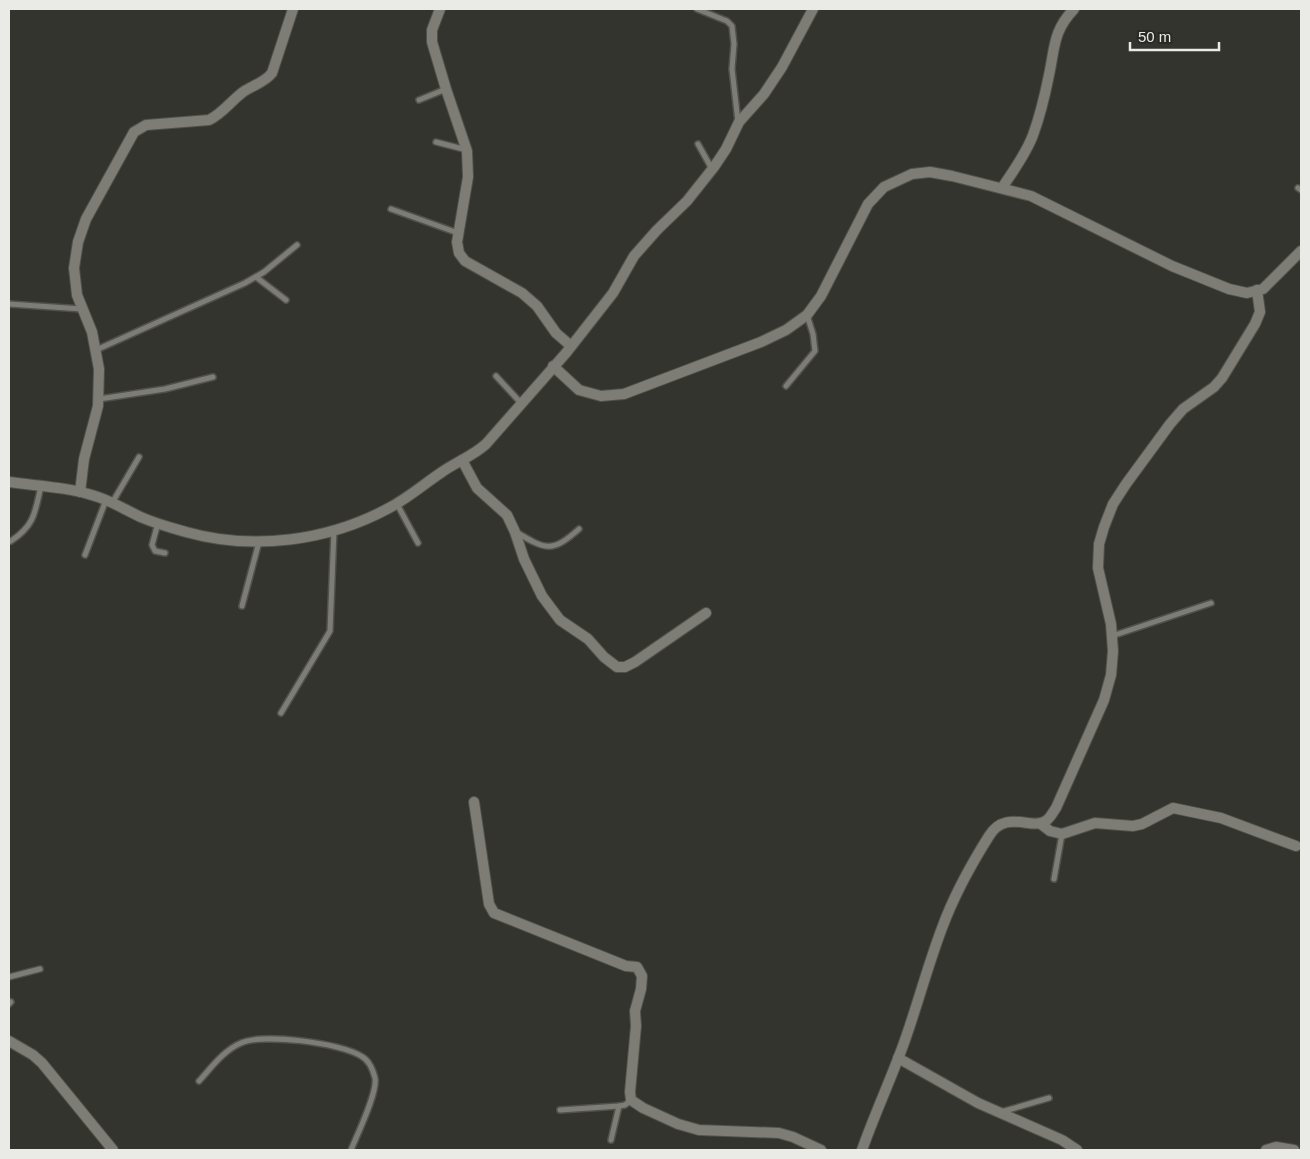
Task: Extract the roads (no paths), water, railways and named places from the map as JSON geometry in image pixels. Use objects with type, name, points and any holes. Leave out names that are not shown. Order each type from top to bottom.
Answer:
[{"type":"street","points":[[80,492],[84,458],[98,406],[99,369],[92,332],[77,295],[74,268],[78,242],[86,218],[134,132],[146,125],[209,120],[244,91],[267,79],[272,73],[293,9]]},
{"type":"street","points":[[440,9],[432,30],[432,42],[467,150],[468,176],[457,242],[458,253],[465,261],[522,293],[536,306],[556,333],[571,346]]},
{"type":"street","points":[[9,482],[80,492],[109,501],[145,519],[206,537],[259,542],[289,539],[334,530],[358,522],[396,504],[477,452],[486,444],[571,346],[613,293],[634,256],[687,201],[712,170],[726,149],[738,122],[764,94],[782,67],[813,9]]},
{"type":"street","points":[[1002,188],[1021,159],[1033,135],[1049,75],[1055,39],[1067,17],[1074,9]]},
{"type":"street","points":[[553,366],[579,390],[601,396],[624,394],[760,342],[786,330],[807,315],[820,296],[868,204],[884,187],[912,174],[930,172],[1032,196],[1172,266],[1229,289],[1247,292],[1263,289],[1301,251]]},
{"type":"street","points":[[1042,824],[1048,820],[1056,808],[1104,700],[1111,675],[1111,624],[1098,568],[1099,544],[1113,504],[1170,424],[1183,409],[1214,387],[1222,378],[1255,324],[1260,312],[1257,290]]},
{"type":"street","points":[[462,460],[477,488],[507,515],[524,559],[542,596],[560,620],[588,639],[604,658],[618,667],[625,667],[635,662],[706,613]]},
{"type":"street","points":[[474,802],[489,904],[494,913],[626,966],[637,968],[641,972],[641,989],[635,1011],[636,1026],[630,1092],[631,1100],[643,1108],[678,1124],[698,1130],[779,1133],[793,1137],[820,1150]]},
{"type":"street","points":[[862,1150],[874,1114],[898,1058],[943,925],[989,835],[995,829],[1006,822],[1017,821],[1042,824],[1050,831],[1062,834],[1095,823],[1133,826],[1142,824],[1173,808],[1221,818],[1296,846]]},
{"type":"street","points":[[9,1041],[33,1055],[42,1063],[113,1150]]},
{"type":"street","points":[[898,1058],[978,1103],[1062,1140],[1077,1150]]},
{"type":"street","points":[[1266,1150],[1276,1147],[1294,1150]]},
{"type":"lane","points":[[697,9],[727,21],[732,26],[734,44],[732,69],[738,122]]},
{"type":"lane","points":[[419,100],[446,89]]},
{"type":"lane","points":[[436,142],[467,150]]},
{"type":"lane","points":[[698,144],[712,170]]},
{"type":"lane","points":[[391,210],[459,233]]},
{"type":"lane","points":[[96,350],[245,284],[264,272],[297,245]]},
{"type":"lane","points":[[256,277],[286,300]]},
{"type":"lane","points":[[9,304],[83,309]]},
{"type":"lane","points":[[786,386],[815,351],[813,334],[807,315]]},
{"type":"lane","points":[[496,376],[522,403]]},
{"type":"lane","points":[[98,399],[165,389],[213,377]]},
{"type":"lane","points":[[85,555],[109,501],[139,457]]},
{"type":"lane","points":[[11,541],[22,534],[30,525],[41,486]]},
{"type":"lane","points":[[396,504],[418,543]]},
{"type":"lane","points":[[158,523],[152,548],[154,551],[166,553]]},
{"type":"lane","points":[[515,532],[538,545],[549,547],[563,543],[579,529]]},
{"type":"lane","points":[[281,713],[330,631],[334,530]]},
{"type":"lane","points":[[242,606],[259,542]]},
{"type":"lane","points":[[1112,637],[1211,602]]},
{"type":"lane","points":[[1054,879],[1062,834]]},
{"type":"lane","points":[[9,978],[40,969]]},
{"type":"lane","points":[[199,1081],[222,1056],[240,1043],[254,1039],[299,1040],[348,1050],[363,1056],[370,1065],[376,1080],[373,1095],[351,1150]]},
{"type":"lane","points":[[998,1112],[1049,1098]]},
{"type":"lane","points":[[560,1110],[619,1106],[625,1105],[631,1100]]},
{"type":"lane","points":[[611,1140],[619,1106]]}]
